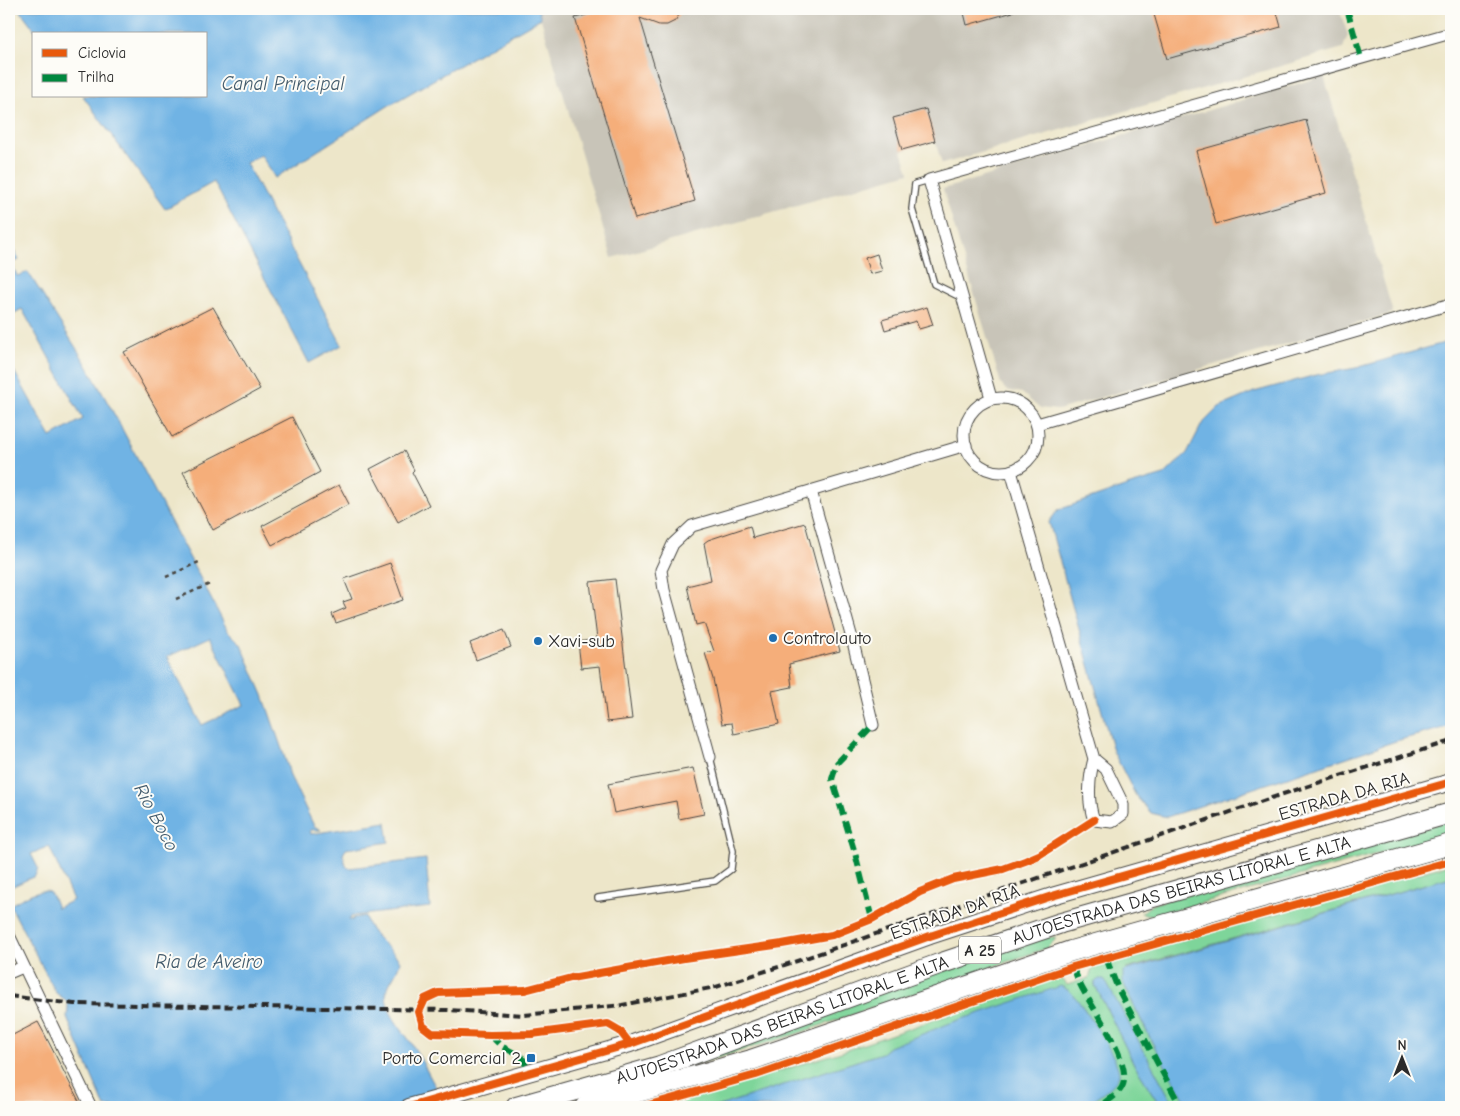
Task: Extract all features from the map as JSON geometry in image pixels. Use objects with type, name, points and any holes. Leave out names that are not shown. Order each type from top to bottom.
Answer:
[{"type":"highway","name":"AUTOESTRADA DAS BEIRAS LITORAL E ALTA","points":[[516,1107],[660,1066],[939,964],[1061,923],[1451,813]]},
{"type":"highway","name":"AUTOESTRADA DAS BEIRAS LITORAL E ALTA","points":[[585,1107],[751,1060],[1071,951],[1451,844]]},
{"type":"street","points":[[991,398],[929,180],[1451,32]]},
{"type":"street","points":[[1037,424],[1451,304]]},
{"type":"street","points":[[1008,397],[1024,404],[1035,416],[1037,424],[1039,433],[1036,449],[1026,463],[1011,471],[995,472],[979,465],[968,452],[963,436],[966,420],[976,406],[991,398],[1008,397]]},
{"type":"street","points":[[710,756],[664,590],[662,570],[673,544],[692,526],[966,446]]},
{"type":"street","points":[[1011,471],[1094,759],[1106,769],[1123,804],[1123,814],[1112,822],[1094,820],[1090,812],[1090,771],[1094,759]]},
{"type":"street","points":[[811,491],[873,725]]},
{"type":"street","name":"ESTRADA DA RIA","points":[[410,1107],[630,1044],[930,936],[1052,896],[1451,782]]},
{"type":"street","points":[[9,935],[90,1107]]},
{"type":"street","points":[[9,973],[24,967]]},
{"type":"lane","points":[[929,180],[915,184],[912,209],[934,284],[962,298]]},
{"type":"lane","points":[[598,898],[715,881],[731,869],[733,851],[710,756]]},
{"type":"path","points":[[166,577],[201,561]]},
{"type":"path","points":[[176,599],[212,583]]},
{"type":"shaded area","points":[[538,9],[1339,9],[1348,35],[1343,48],[942,164],[935,141],[911,148],[902,151],[909,173],[612,258]]},
{"type":"shaded area","points":[[1324,76],[1393,313],[1058,410],[1039,408],[1022,393],[1006,390],[1001,384],[943,189]]},
{"type":"green space","points":[[1451,820],[1451,833],[1155,916],[1141,913],[1153,904]]},
{"type":"green space","points":[[1451,864],[1451,877],[1126,969],[1126,990],[1153,1044],[1189,1107],[1175,1107],[1104,979],[1095,982],[1095,985],[1135,1066],[1161,1107],[1081,1107],[1095,1100],[1119,1075],[1103,1041],[1084,1008],[1067,989],[889,1047],[882,1053],[716,1107],[662,1107],[841,1052],[1060,976],[1067,985],[1089,978],[1092,969],[1098,965]]},
{"type":"green space","points":[[1043,936],[1055,938],[1055,940],[1047,948],[793,1035],[559,1105]]},
{"type":"water","name":"Canal Principal","points":[[19,9],[538,9],[541,18],[388,106],[275,178],[261,155],[246,163],[342,345],[309,363],[214,182],[165,209],[84,98],[208,98],[208,32],[36,32]]},
{"type":"water","name":"Ria de Aveiro","points":[[9,242],[19,260],[12,263],[17,276],[28,272],[85,362],[228,631],[241,644],[263,695],[290,776],[314,826],[321,830],[310,830],[311,834],[386,822],[389,842],[346,849],[343,854],[346,866],[349,868],[426,859],[430,907],[352,916],[349,920],[365,916],[371,930],[400,961],[387,992],[388,1007],[415,1048],[447,1107],[105,1107],[67,1018],[67,1001],[56,993],[10,905],[30,894],[42,891],[50,893],[57,908],[73,900],[49,846],[31,854],[38,868],[35,876],[9,888],[9,362],[51,437],[83,419],[22,309],[9,316]],"holes":[[[210,637],[244,705],[202,725],[167,657]]]},
{"type":"water","points":[[1451,341],[1451,726],[1396,741],[1167,817],[1151,813],[1136,796],[1113,751],[1049,522],[1058,510],[1164,475],[1187,453],[1202,424],[1219,407],[1254,392],[1316,375],[1356,368]]},
{"type":"water","points":[[1451,877],[1451,1107],[1189,1107],[1153,1044],[1126,989],[1123,981],[1123,971]]},
{"type":"water","points":[[1099,979],[1104,979],[1106,982],[1175,1107],[1161,1107],[1135,1066],[1095,985],[1095,982]]},
{"type":"water","points":[[1061,986],[1073,994],[1081,1004],[1109,1048],[1118,1068],[1119,1075],[1114,1084],[1097,1098],[1081,1107],[716,1107],[882,1053],[889,1047],[953,1022]]},
{"type":"building","points":[[607,9],[683,9],[675,21],[667,25],[659,25],[640,18],[695,201],[635,219],[575,18]]},
{"type":"building","points":[[963,9],[1013,9],[1013,12],[967,25]]},
{"type":"building","points":[[1160,9],[1276,9],[1281,27],[1167,59],[1153,11]]},
{"type":"building","points":[[926,109],[935,141],[902,150],[893,118]]},
{"type":"building","points":[[1306,120],[1326,193],[1216,224],[1196,151]]},
{"type":"building","points":[[877,254],[882,271],[870,274],[865,258]]},
{"type":"building","points":[[213,307],[260,389],[172,437],[124,352]]},
{"type":"building","points":[[927,307],[933,325],[919,329],[916,321],[885,330],[882,320]]},
{"type":"building","points":[[292,417],[320,472],[213,530],[183,472]]},
{"type":"building","points":[[404,451],[414,470],[412,472],[429,505],[398,522],[370,469]]},
{"type":"building","points":[[339,485],[349,504],[272,545],[262,526]]},
{"type":"building","name":"Controlauto","points":[[805,523],[840,651],[789,664],[792,687],[772,691],[779,724],[734,734],[732,723],[722,724],[713,679],[705,653],[714,651],[704,623],[696,625],[687,586],[711,580],[704,543],[708,540],[750,526],[753,538]]},
{"type":"building","points":[[390,563],[403,600],[336,623],[332,614],[346,608],[343,602],[352,599],[344,579]]},
{"type":"building","points":[[615,579],[632,719],[607,722],[600,666],[581,668],[578,642],[597,639],[590,582]]},
{"type":"building","points":[[504,630],[511,647],[476,660],[470,643]]},
{"type":"building","points":[[693,768],[704,814],[679,819],[676,801],[614,813],[608,784]]},
{"type":"building","points":[[38,1022],[82,1107],[9,1107],[9,1037]]},
{"type":"railway","points":[[9,996],[74,1004],[448,1010],[524,1015],[622,1005],[716,987],[1283,794],[1451,741]]},
{"type":"marked path","points":[[1347,9],[1361,58]]},
{"type":"marked path","points":[[872,919],[855,853],[832,779],[837,763],[873,725]]},
{"type":"marked path","points":[[1106,958],[1118,989],[1181,1107]]},
{"type":"marked path","points":[[1073,967],[1084,992],[1117,1049],[1122,1064],[1124,1077],[1122,1087],[1115,1096],[1099,1107]]},
{"type":"marked path","points":[[490,1035],[501,1046],[522,1057],[530,1073]]},
{"type":"cycle path","points":[[409,1107],[630,1044],[930,936],[1052,896],[1451,782]]},
{"type":"cycle path","points":[[630,1044],[620,1031],[608,1024],[532,1034],[432,1033],[423,1026],[419,1012],[425,999],[438,993],[525,990],[571,978],[832,935],[872,919],[920,892],[953,879],[1003,869],[1039,855],[1094,820]]},
{"type":"cycle path","points":[[642,1107],[756,1075],[1073,967],[1451,861]]},
{"type":"place","name":"Controlauto","points":[[773,638]]},
{"type":"place","name":"Xavi-sub","points":[[538,641]]},
{"type":"place","name":"Porto Comercial 2","points":[[531,1058]]},
{"type":"water label","name":"Rio Boco","points":[[157,817]]}]
